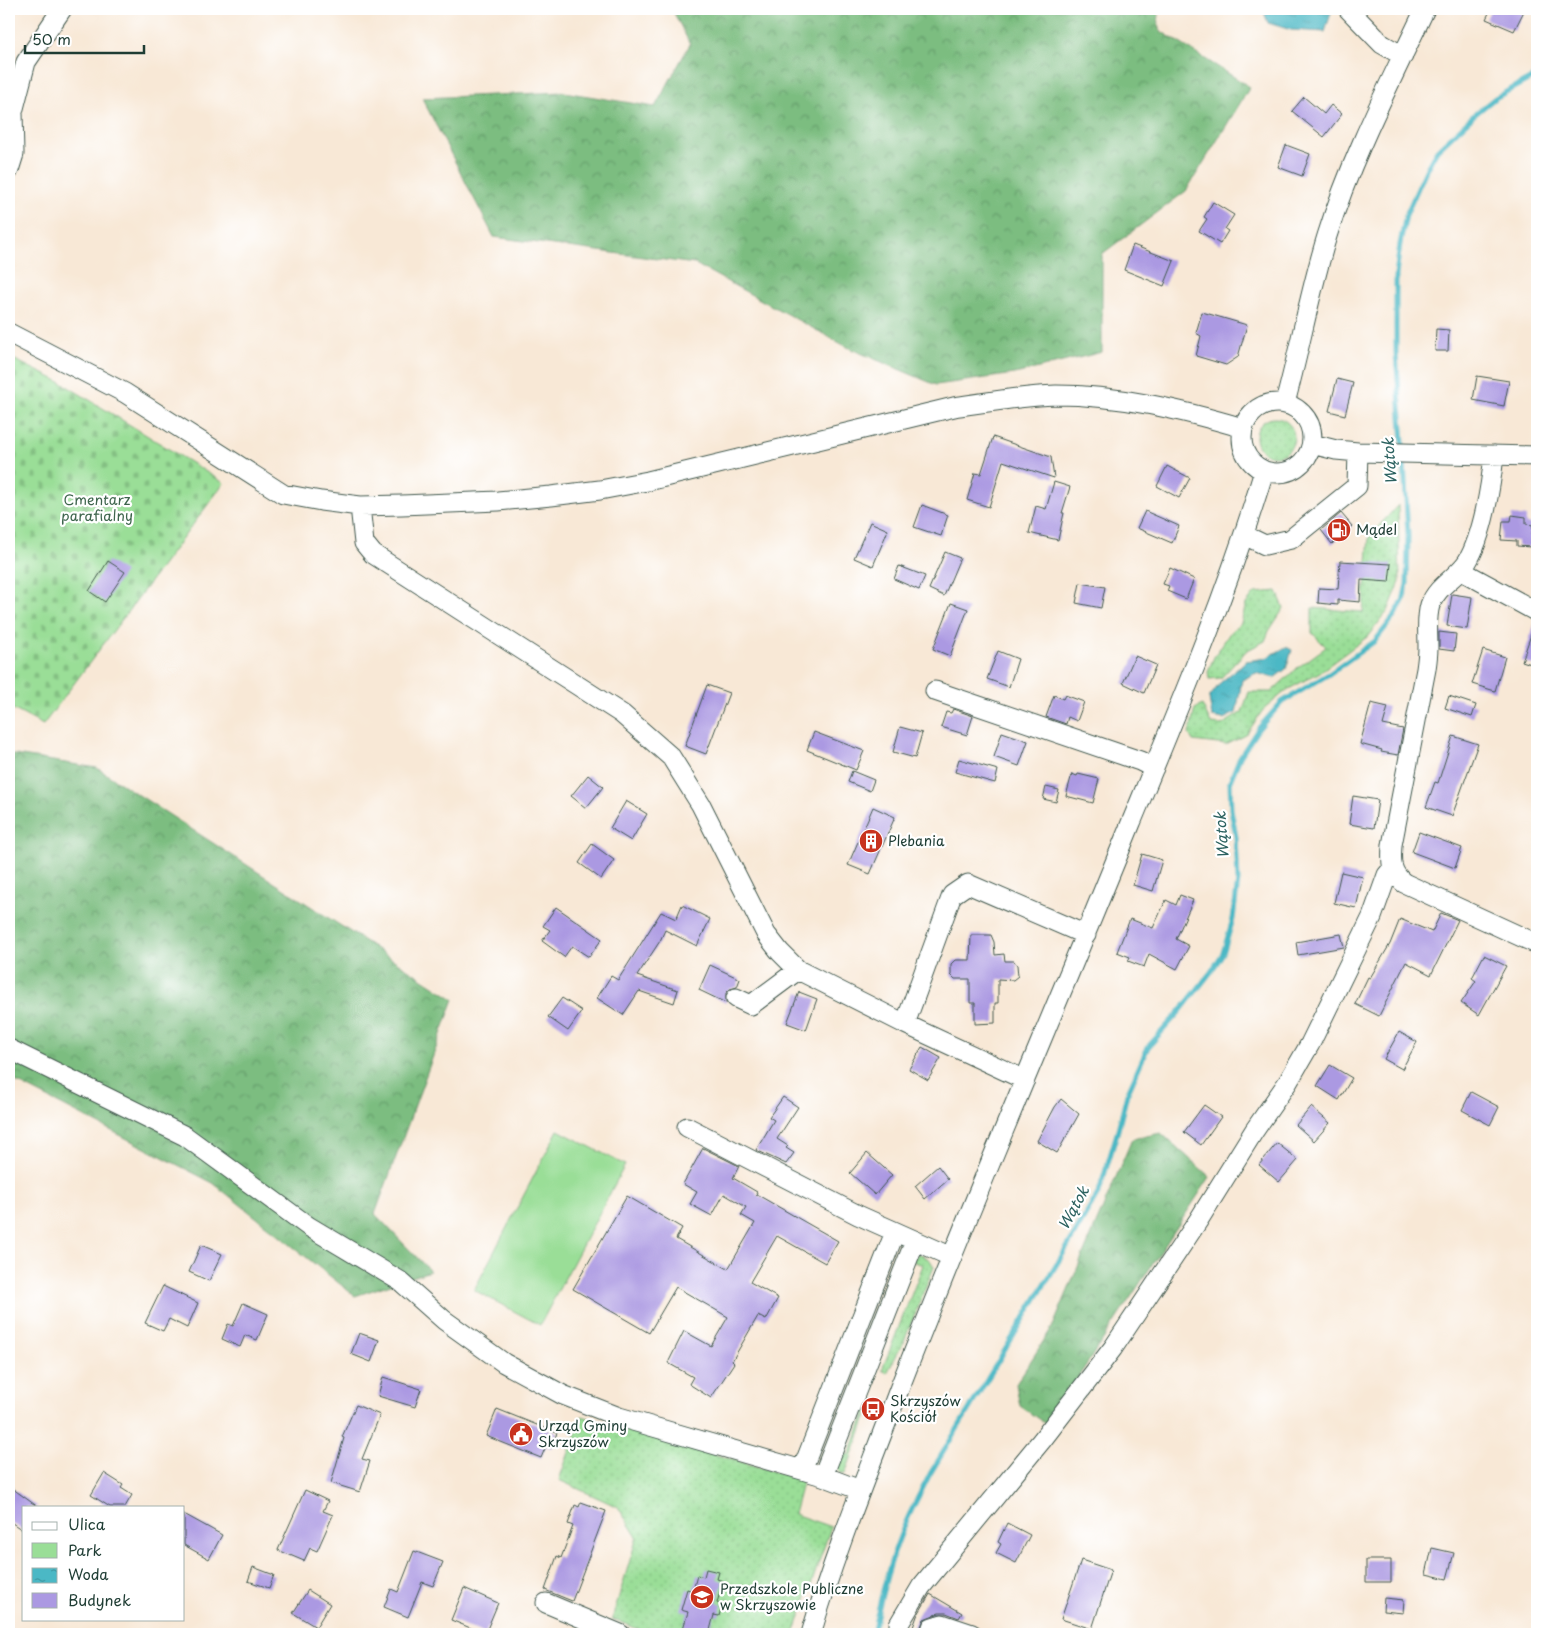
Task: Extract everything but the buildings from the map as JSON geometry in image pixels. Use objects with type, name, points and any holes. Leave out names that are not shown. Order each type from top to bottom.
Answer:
[{"type":"street","points":[[9,170],[14,154],[13,112],[26,62],[62,9]]},
{"type":"street","points":[[1348,9],[1382,44],[1403,56]]},
{"type":"street","points":[[1285,403],[1327,235],[1351,169],[1425,9]]},
{"type":"street","points":[[9,332],[125,393],[282,494],[360,506],[498,501],[600,490],[648,481],[954,407],[1007,399],[1056,395],[1107,398],[1170,407],[1243,428]]},
{"type":"street","points":[[1273,402],[1285,403],[1294,406],[1304,414],[1310,425],[1312,444],[1306,458],[1299,466],[1290,471],[1280,473],[1264,471],[1250,461],[1244,450],[1241,438],[1243,428],[1248,417],[1263,405],[1273,402]]},
{"type":"street","points":[[1312,444],[1336,450],[1358,452],[1537,456]]},
{"type":"street","points":[[1244,535],[1265,545],[1290,539],[1357,486],[1358,452]]},
{"type":"street","points":[[1494,455],[1492,476],[1480,528],[1468,560],[1436,592],[1428,614],[1426,669],[1392,844],[1391,861],[1392,869],[1404,883],[1537,944]]},
{"type":"street","points":[[811,1634],[860,1490],[952,1258],[1154,768],[1244,535],[1264,471]]},
{"type":"street","points":[[360,506],[364,543],[374,554],[622,714],[671,757],[701,805],[766,934],[798,970],[904,1024],[1025,1080]]},
{"type":"street","points":[[1460,570],[1537,612]]},
{"type":"street","points":[[935,691],[1140,761],[1154,768]]},
{"type":"street","points":[[899,1624],[921,1587],[1042,1440],[1112,1348],[1198,1221],[1254,1131],[1288,1082],[1310,1044],[1372,917],[1387,875],[1392,869]]},
{"type":"street","points":[[904,1024],[952,895],[968,884],[1025,916],[1086,935]]},
{"type":"street","points":[[736,998],[751,1004],[798,970]]},
{"type":"street","points":[[9,1049],[185,1136],[308,1226],[400,1281],[444,1320],[504,1363],[563,1395],[619,1417],[823,1476],[860,1490]]},
{"type":"street","points":[[687,1127],[832,1202],[952,1258]]},
{"type":"street","points":[[802,1470],[895,1232]]},
{"type":"street","points":[[823,1476],[914,1240]]},
{"type":"street","points":[[546,1603],[620,1634]]},
{"type":"street","points":[[930,1634],[932,1627],[942,1624],[972,1634]]},
{"type":"green space","points":[[672,9],[1158,9],[1159,30],[1250,87],[1186,191],[1102,254],[1102,352],[1015,374],[936,385],[851,349],[695,264],[494,237],[422,98],[564,92],[655,107],[690,44]]},
{"type":"green space","name":"Cmentarz parafialny","points":[[9,357],[62,383],[224,483],[43,725],[9,707]]},
{"type":"green space","points":[[1275,418],[1289,423],[1294,437],[1289,451],[1275,456],[1261,451],[1256,437],[1261,423]]},
{"type":"green space","points":[[1398,505],[1400,582],[1388,611],[1367,637],[1320,672],[1287,690],[1263,710],[1246,735],[1226,745],[1193,741],[1189,734],[1195,709],[1202,705],[1211,724],[1222,725],[1242,712],[1249,692],[1271,692],[1297,668],[1326,647],[1312,633],[1312,608],[1363,612],[1369,537]]},
{"type":"green space","points":[[1277,591],[1284,608],[1269,631],[1265,641],[1246,651],[1221,678],[1209,679],[1208,671],[1214,657],[1231,631],[1241,623],[1246,604],[1255,593]]},
{"type":"green space","points":[[9,754],[97,768],[454,999],[375,1214],[430,1271],[355,1296],[213,1183],[9,1078]]},
{"type":"green space","points":[[558,1130],[625,1165],[540,1325],[474,1290]]},
{"type":"green space","points":[[1161,1133],[1210,1177],[1073,1385],[1057,1432],[1020,1406],[1016,1384],[1053,1326],[1132,1139]]},
{"type":"green space","points":[[918,1253],[930,1260],[934,1267],[904,1341],[887,1373],[882,1370],[923,1265],[912,1261]]},
{"type":"green space","points":[[870,1401],[872,1402],[845,1474],[842,1474],[835,1467],[839,1451],[849,1455]]},
{"type":"green space","points":[[582,1416],[803,1480],[794,1514],[831,1527],[794,1634],[651,1634],[612,1619],[637,1537],[618,1507],[559,1480]]},
{"type":"water","points":[[1263,9],[1332,10],[1325,32],[1291,30],[1268,23]]},
{"type":"water","points":[[1286,647],[1292,650],[1286,669],[1274,678],[1256,673],[1242,680],[1236,713],[1223,719],[1212,717],[1209,698],[1221,682],[1246,661],[1266,658]]},
{"type":"waterway","name":"Wątok","points":[[873,1634],[896,1546],[930,1474],[1099,1192],[1127,1094],[1148,1047],[1181,1010],[1211,972],[1223,953],[1233,919],[1238,881],[1236,837],[1231,809],[1230,781],[1240,757],[1258,729],[1282,702],[1329,674],[1375,641],[1393,618],[1403,601],[1407,584],[1408,536],[1396,354],[1396,275],[1406,215],[1437,150],[1495,98],[1537,75]]},
{"type":"place","name":"Mądel","points":[[1339,530]]},
{"type":"place","name":"Plebania","points":[[871,841]]},
{"type":"place","name":"Skrzyszów Kościół","points":[[873,1409]]},
{"type":"place","name":"Urząd Gminy Skrzyszów","points":[[521,1434]]},
{"type":"place","name":"Przedszkole Publiczne w Skrzyszowie","points":[[702,1597]]}]
